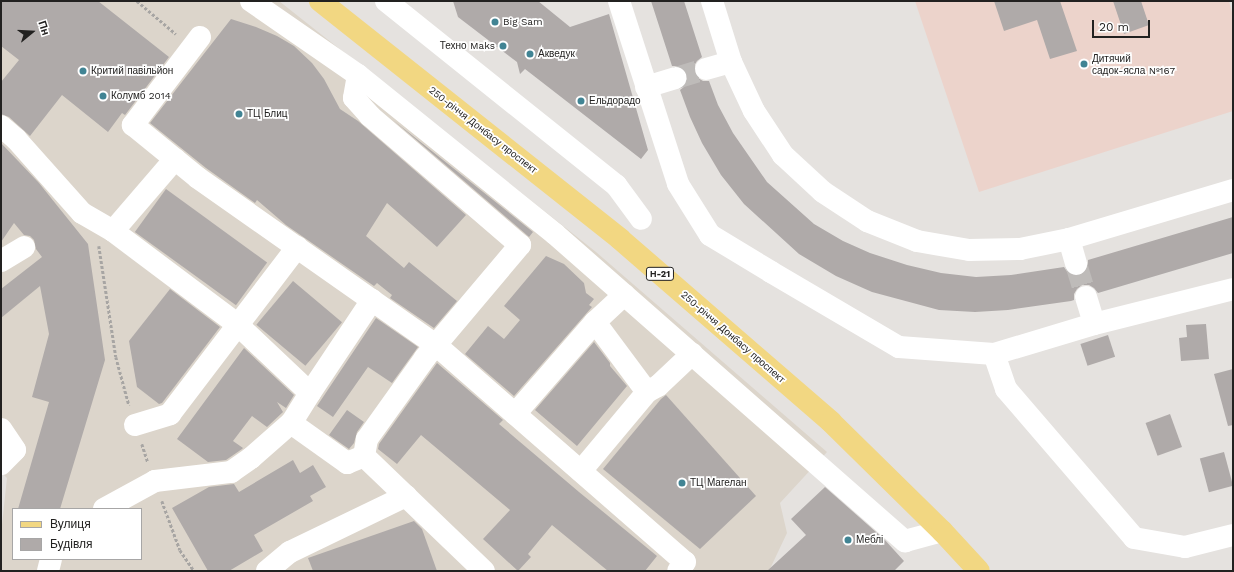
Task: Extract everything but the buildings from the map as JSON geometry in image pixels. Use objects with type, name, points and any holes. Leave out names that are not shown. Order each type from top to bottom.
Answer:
[{"type":"main road","name":"250-річчя Донбасу проспект","points":[[320,1],[620,239],[830,422],[942,531],[979,571]]},
{"type":"street","points":[[251,1],[358,75],[555,234],[905,541],[942,531]]},
{"type":"street","points":[[386,1],[616,185],[641,220]]},
{"type":"street","points":[[619,1],[678,184],[710,235],[770,272],[899,347],[994,354],[1094,324],[1233,289]]},
{"type":"street","points":[[712,1],[731,62],[754,111],[783,155],[823,192],[867,221],[917,241],[969,250],[1020,249],[1069,239],[1233,190]]},
{"type":"street","points":[[200,36],[133,125],[198,178],[436,345],[685,562],[678,571]]},
{"type":"street","points":[[706,69],[731,62]]},
{"type":"street","points":[[358,75],[354,98],[370,116],[520,245],[436,345],[367,439],[364,456]]},
{"type":"street","points":[[646,87],[676,78]]},
{"type":"street","points":[[1,126],[16,139],[82,213],[113,231],[238,325],[310,393]]},
{"type":"street","points":[[113,231],[175,159]]},
{"type":"street","points":[[1069,239],[1076,264]]},
{"type":"street","points":[[1,261],[24,247]]},
{"type":"street","points":[[135,425],[170,414],[297,247]]},
{"type":"street","points":[[515,414],[595,322],[624,295]]},
{"type":"street","points":[[1086,297],[1094,324]]},
{"type":"street","points":[[106,508],[155,481],[231,472],[251,458],[291,422],[372,300]]},
{"type":"street","points":[[595,322],[648,392]]},
{"type":"street","points":[[580,471],[648,392],[658,386],[692,354]]},
{"type":"street","points":[[994,354],[1006,389],[1134,538],[1185,547],[1233,535]]},
{"type":"street","points":[[291,422],[347,463],[364,456]]},
{"type":"street","points":[[1,429],[15,450],[1,464]]},
{"type":"street","points":[[364,456],[484,571]]},
{"type":"street","points":[[267,571],[290,552],[406,496]]},
{"type":"street","points":[[48,571],[51,560]]},
{"type":"path","points":[[137,1],[179,37]]},
{"type":"shaded area","points":[[1,1],[279,1],[596,252],[827,452],[780,503],[787,533],[769,571],[1,571],[1,534],[7,478],[1,472]]},
{"type":"shaded area","name":"Дитячий садок-ясла №167","points":[[915,1],[1229,1],[1233,16],[1233,111],[979,192]]},
{"type":"tunnel","points":[[676,78],[706,69]]},
{"type":"tunnel","points":[[1076,264],[1086,297]]},
{"type":"place","name":"Big Sam","points":[[495,22]]},
{"type":"place","name":"Техно Maks","points":[[503,46]]},
{"type":"place","name":"Акведук","points":[[530,54]]},
{"type":"place","name":"Дитячий садок-ясла №167","points":[[1084,64]]},
{"type":"place","name":"Критий павільйон","points":[[83,71]]},
{"type":"place","name":"Колумб 2014","points":[[103,96]]},
{"type":"place","name":"Ельдорадо","points":[[581,101]]},
{"type":"place","name":"ТЦ Блиц","points":[[239,114]]},
{"type":"place","name":"ТЦ Магелан","points":[[682,483]]},
{"type":"place","name":"Меблі","points":[[848,540]]}]
